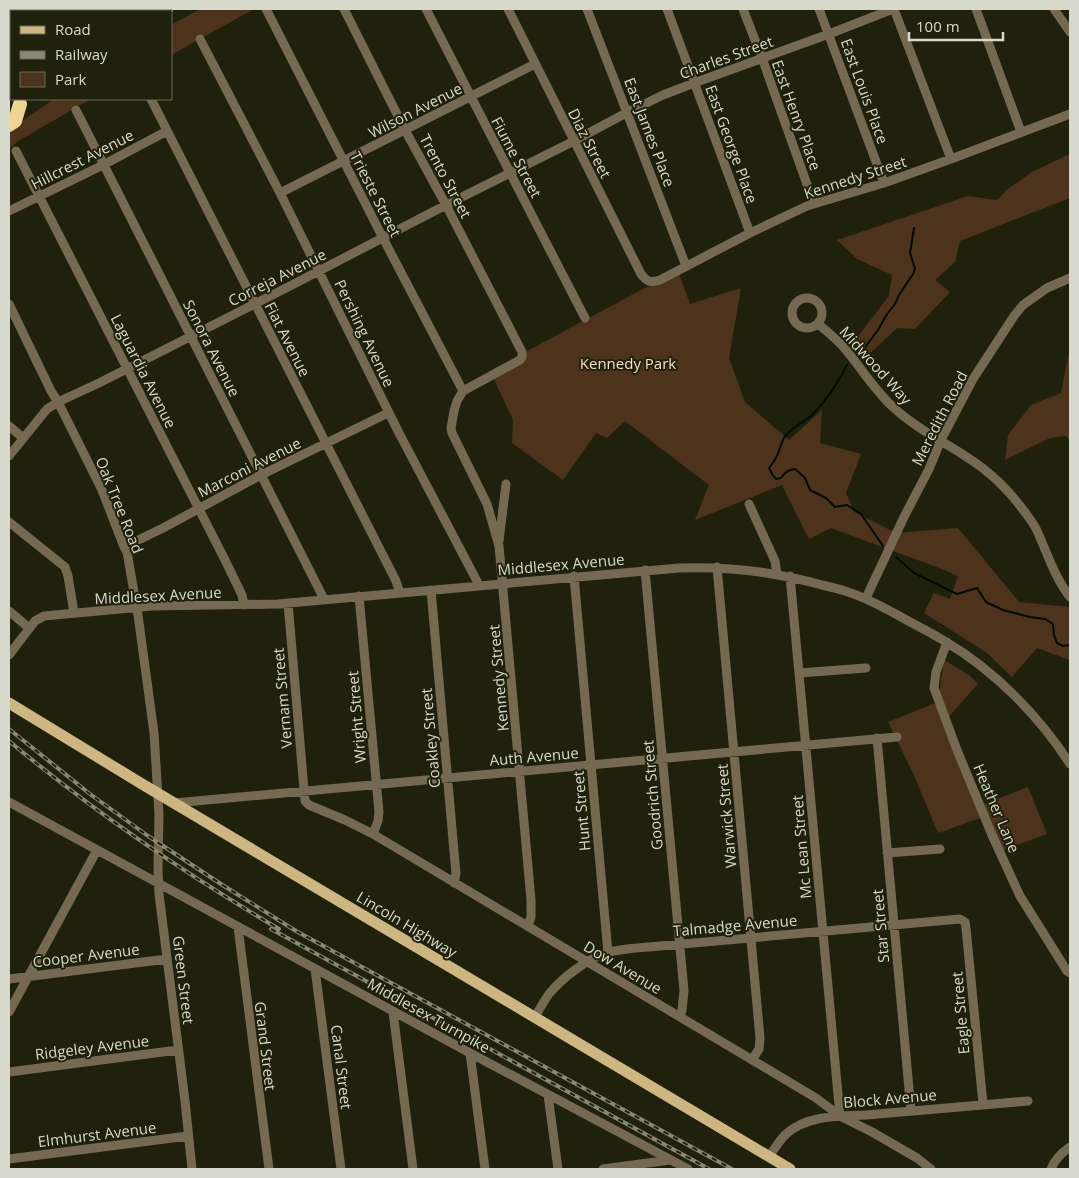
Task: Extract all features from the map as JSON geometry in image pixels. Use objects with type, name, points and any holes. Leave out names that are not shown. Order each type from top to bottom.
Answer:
[{"type":"highway","points":[[9,112],[24,101]]},
{"type":"highway","points":[[9,126],[15,121],[24,101]]},
{"type":"main road","name":"Lincoln Highway","points":[[9,703],[158,794],[790,1169]]},
{"type":"street","name":"Trieste Street","points":[[266,9],[463,391]]},
{"type":"street","name":"Trento Street","points":[[344,9],[405,130],[522,352],[520,360],[463,391]]},
{"type":"street","name":"Fiume Street","points":[[426,9],[470,98],[511,173],[585,318]]},
{"type":"street","name":"Diaz Street","points":[[508,9],[642,274],[647,281],[654,282]]},
{"type":"street","name":"East James Place","points":[[587,9],[686,266]]},
{"type":"street","name":"East George Place","points":[[667,9],[750,233]]},
{"type":"street","name":"East Henry Place","points":[[743,9],[814,204]]},
{"type":"street","name":"East Louis Place","points":[[820,9],[884,183]]},
{"type":"street","name":"Charles Street","points":[[574,141],[663,95],[894,9]]},
{"type":"street","points":[[894,9],[951,160]]},
{"type":"street","points":[[976,9],[1021,132]]},
{"type":"street","points":[[1054,9],[1070,32]]},
{"type":"street","name":"Pershing Avenue","points":[[200,39],[280,193],[388,413],[479,586]]},
{"type":"street","name":"Wilson Avenue","points":[[280,193],[535,64]]},
{"type":"street","name":"Fiat Avenue","points":[[151,100],[392,572],[400,593]]},
{"type":"street","name":"Sonora Avenue","points":[[76,110],[324,599]]},
{"type":"street","name":"Kennedy Street","points":[[654,282],[807,206],[884,183],[951,160],[1070,114]]},
{"type":"street","name":"Hillcrest Avenue","points":[[9,211],[167,131]]},
{"type":"street","name":"Correja Avenue","points":[[9,456],[47,409],[58,402],[99,383],[574,141]]},
{"type":"street","name":"Laguardia Avenue","points":[[16,151],[199,508],[242,595],[244,605]]},
{"type":"street","name":"Meredith Road","points":[[866,598],[929,469],[941,440],[973,379],[1023,305],[1047,288],[1070,278]]},
{"type":"street","name":"Oak Tree Road","points":[[9,304],[102,490],[127,552],[137,608],[152,719],[158,794]]},
{"type":"street","name":"Midwood Way","points":[[818,324],[845,349],[877,391],[895,409],[916,426],[941,440],[984,469],[1010,494],[1037,531],[1058,578],[1070,597]]},
{"type":"street","name":"Kennedy Street","points":[[463,391],[454,411],[452,433],[487,504],[499,546],[532,906],[528,926]]},
{"type":"street","name":"Marconi Avenue","points":[[124,547],[261,475],[388,413]]},
{"type":"street","points":[[9,426],[23,438]]},
{"type":"street","name":"Kennedy Street","points":[[499,546],[506,484]]},
{"type":"street","points":[[749,504],[775,561],[777,574]]},
{"type":"street","points":[[9,522],[65,567],[74,613]]},
{"type":"street","name":"Middlesex Avenue","points":[[9,655],[29,628],[41,617],[74,613],[169,606],[288,603],[645,570],[691,567],[743,569],[790,576],[866,598],[948,642],[985,669],[1025,706],[1058,745],[1070,764]]},
{"type":"street","name":"Warwick Street","points":[[717,567],[760,1041],[759,1049],[752,1060]]},
{"type":"street","name":"Goodrich Street","points":[[645,570],[684,991],[680,1017]]},
{"type":"street","name":"Hunt Street","points":[[574,576],[608,953]]},
{"type":"street","name":"Mc Lean Street","points":[[790,576],[840,1116]]},
{"type":"street","name":"Coakley Street","points":[[431,590],[456,868],[454,883]]},
{"type":"street","name":"Wright Street","points":[[359,596],[379,817],[373,834]]},
{"type":"street","name":"Vernam Street","points":[[288,603],[304,791]]},
{"type":"street","points":[[9,611],[29,628]]},
{"type":"street","name":"Heather Lane","points":[[948,642],[936,672],[934,688],[992,835],[1020,896],[1070,973]]},
{"type":"street","points":[[799,674],[866,668]]},
{"type":"street","name":"Auth Avenue","points":[[174,803],[897,737]]},
{"type":"street","name":"Star Street","points":[[877,738],[911,1111]]},
{"type":"street","name":"Dow Avenue","points":[[304,791],[305,801],[309,805],[373,834],[816,1098],[840,1116],[880,1136],[917,1158],[931,1169]]},
{"type":"street","name":"Green Street","points":[[158,794],[158,883],[192,1169]]},
{"type":"street","name":"Middlesex Turnpike","points":[[9,802],[393,1012],[688,1169]]},
{"type":"street","points":[[887,853],[940,849]]},
{"type":"street","points":[[9,1012],[97,850]]},
{"type":"street","name":"Talmadge Avenue","points":[[535,1017],[552,991],[586,962],[608,953],[751,937],[894,924],[963,920]]},
{"type":"street","name":"Eagle Street","points":[[963,920],[966,928],[983,1104]]},
{"type":"street","name":"Grand Street","points":[[238,927],[269,1169]]},
{"type":"street","name":"Cooper Avenue","points":[[9,979],[167,959]]},
{"type":"street","name":"Canal Street","points":[[315,969],[341,1169]]},
{"type":"street","points":[[393,1012],[413,1169]]},
{"type":"street","name":"Ridgeley Avenue","points":[[9,1072],[178,1050]]},
{"type":"street","points":[[470,1053],[485,1169]]},
{"type":"street","points":[[548,1095],[558,1169]]},
{"type":"street","name":"Block Avenue","points":[[769,1156],[784,1136],[797,1126],[813,1120],[840,1116],[1028,1101]]},
{"type":"street","name":"Elmhurst Avenue","points":[[9,1159],[188,1136]]},
{"type":"street","points":[[1051,1169],[1060,1154],[1070,1147]]},
{"type":"street","points":[[603,1169],[630,1168],[670,1160]]},
{"type":"green space","points":[[200,9],[254,9],[172,54],[172,24]]},
{"type":"green space","points":[[53,100],[89,100],[18,141],[9,149],[9,131]]},
{"type":"green space","points":[[1070,154],[1070,198],[960,241],[955,262],[935,280],[950,292],[915,329],[897,328],[863,360],[852,344],[889,296],[892,275],[857,259],[837,240],[968,196],[997,200],[1009,188],[1032,172]]},
{"type":"green space","name":"Kennedy Park","points":[[678,271],[690,304],[741,288],[729,358],[745,402],[789,440],[822,410],[820,443],[861,454],[846,493],[854,512],[896,533],[958,528],[1019,602],[1070,607],[1070,660],[1037,648],[1012,677],[987,653],[924,613],[934,593],[950,599],[958,576],[831,528],[809,539],[782,485],[695,520],[709,485],[625,421],[607,438],[596,433],[563,480],[512,443],[513,420],[490,371]]},
{"type":"green space","points":[[1070,354],[1070,441],[1066,436],[1050,438],[1005,460],[1008,435],[1031,405],[1061,393]]},
{"type":"green space","points":[[944,660],[969,675],[978,684],[945,721],[979,806],[1028,787],[1047,834],[996,853],[983,817],[938,833],[913,773],[888,722],[938,702]]},
{"type":"waterway","points":[[860,354],[878,330],[913,274],[915,269],[910,253],[914,228]]},
{"type":"waterway","points":[[847,365],[831,392],[817,410],[785,436],[769,468],[776,479],[795,469],[805,478],[810,490],[826,498],[835,507],[847,505],[861,514],[883,546]]},
{"type":"waterway","points":[[896,557],[914,573],[957,594],[977,588],[986,602],[1003,610],[1045,619],[1053,624],[1057,643],[1063,646],[1070,645]]},
{"type":"railway","points":[[9,729],[90,794],[148,836],[296,931],[732,1169]]},
{"type":"railway","points":[[9,741],[73,792],[140,840],[209,886],[279,929]]},
{"type":"railway","points":[[271,929],[709,1169]]}]
